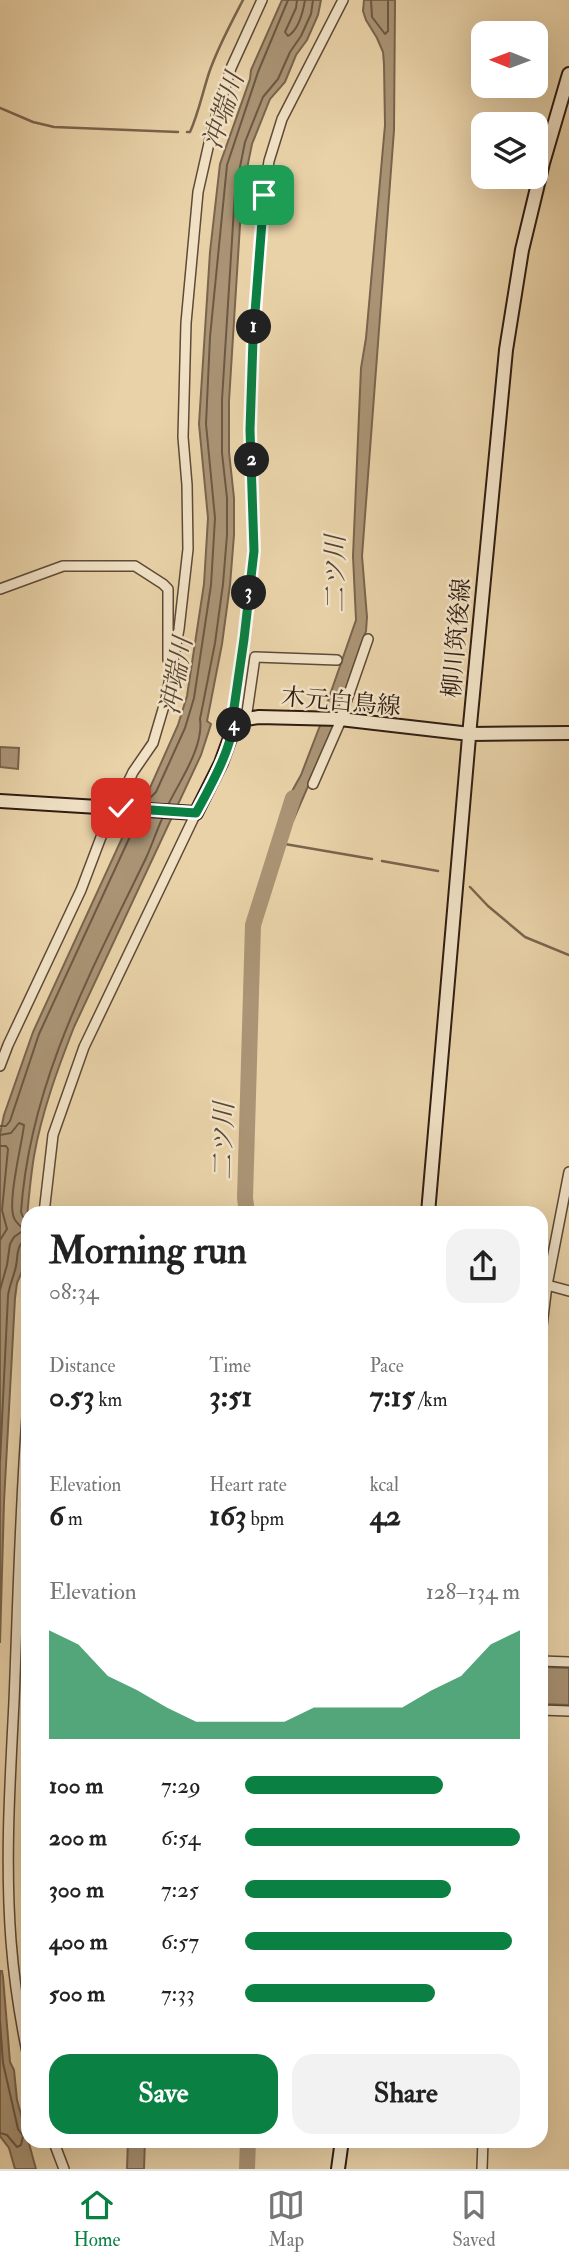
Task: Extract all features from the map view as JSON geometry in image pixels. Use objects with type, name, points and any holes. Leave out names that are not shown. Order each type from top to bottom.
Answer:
[{"type":"main road","name":"柳川筑後線","points":[[429,1206],[506,350],[514,292],[543,163],[569,74]]},
{"type":"main road","name":"木元白鳥線","points":[[234,727],[246,719],[276,716],[470,734],[569,733]]},
{"type":"main road","points":[[0,801],[192,813],[221,763],[234,727]]},
{"type":"main road","points":[[338,2169],[341,2148]]},
{"type":"street","points":[[0,1066],[120,799],[133,772],[153,743],[162,717],[179,629],[188,549],[183,437],[186,323],[198,192],[212,130],[231,68],[262,0]]},
{"type":"street","points":[[234,727],[233,715],[254,551],[250,430],[253,339],[267,172],[282,119],[343,0]]},
{"type":"street","points":[[0,589],[64,566],[135,566],[163,583],[167,589],[168,684]]},
{"type":"street","points":[[313,785],[341,720],[368,639]]},
{"type":"street","points":[[246,719],[256,657],[337,660]]},
{"type":"street","points":[[45,1206],[53,1135],[83,1047],[192,813]]},
{"type":"street","points":[[548,1280],[569,1172]]},
{"type":"street","points":[[548,1285],[569,1291]]},
{"type":"street","points":[[21,1526],[9,1782],[9,1878],[11,1943],[21,2020]]},
{"type":"street","points":[[548,1661],[569,1662]]},
{"type":"street","points":[[548,1710],[569,1711]]},
{"type":"street","points":[[55,2148],[64,2169]]},
{"type":"street","points":[[482,2169],[483,2148]]},
{"type":"water","name":"沖端川","points":[[282,0],[321,0],[318,15],[307,40],[296,55],[285,82],[270,99],[252,144],[242,193],[229,401],[234,535],[222,644],[207,721],[211,724],[201,755],[74,1027],[41,1123],[28,1206],[21,1206],[21,1274],[15,1298],[4,1502],[0,1643],[0,1134],[33,1032],[145,788],[149,790],[178,725],[187,696],[204,584],[208,518],[199,424],[210,252],[220,164],[251,70]]},
{"type":"water","points":[[364,0],[395,0],[394,130],[362,556],[367,617],[366,631],[338,712],[324,712],[356,620],[353,556],[361,368],[385,125],[383,52],[366,20]]},
{"type":"water","points":[[321,723],[335,724],[293,821],[282,817]]},
{"type":"water","points":[[0,747],[19,748],[18,769],[0,767]]},
{"type":"water","points":[[548,1667],[569,1668],[569,1705],[548,1704]]},
{"type":"water","points":[[2,1971],[10,2062],[14,2070],[21,2115],[21,2148],[30,2148],[36,2169],[15,2169],[9,2148],[0,2136]]},
{"type":"water","points":[[128,2148],[145,2148],[144,2169],[127,2169]]},
{"type":"waterway","points":[[187,132],[190,132],[217,52],[243,0]]},
{"type":"waterway","points":[[0,108],[33,122],[54,127],[178,132]]},
{"type":"waterway","name":"二ツ川","points":[[246,1206],[253,925],[293,798]]},
{"type":"waterway","points":[[279,843],[372,859]]},
{"type":"waterway","points":[[382,861],[438,871]]},
{"type":"waterway","points":[[470,887],[525,937],[569,955]]},
{"type":"waterway","name":"二ツ川","points":[[247,2169],[248,2148]]},
{"type":"route","points":[[121,808],[196,813],[221,763],[234,727],[236,685],[254,551],[250,430],[253,339],[264,195]]}]
